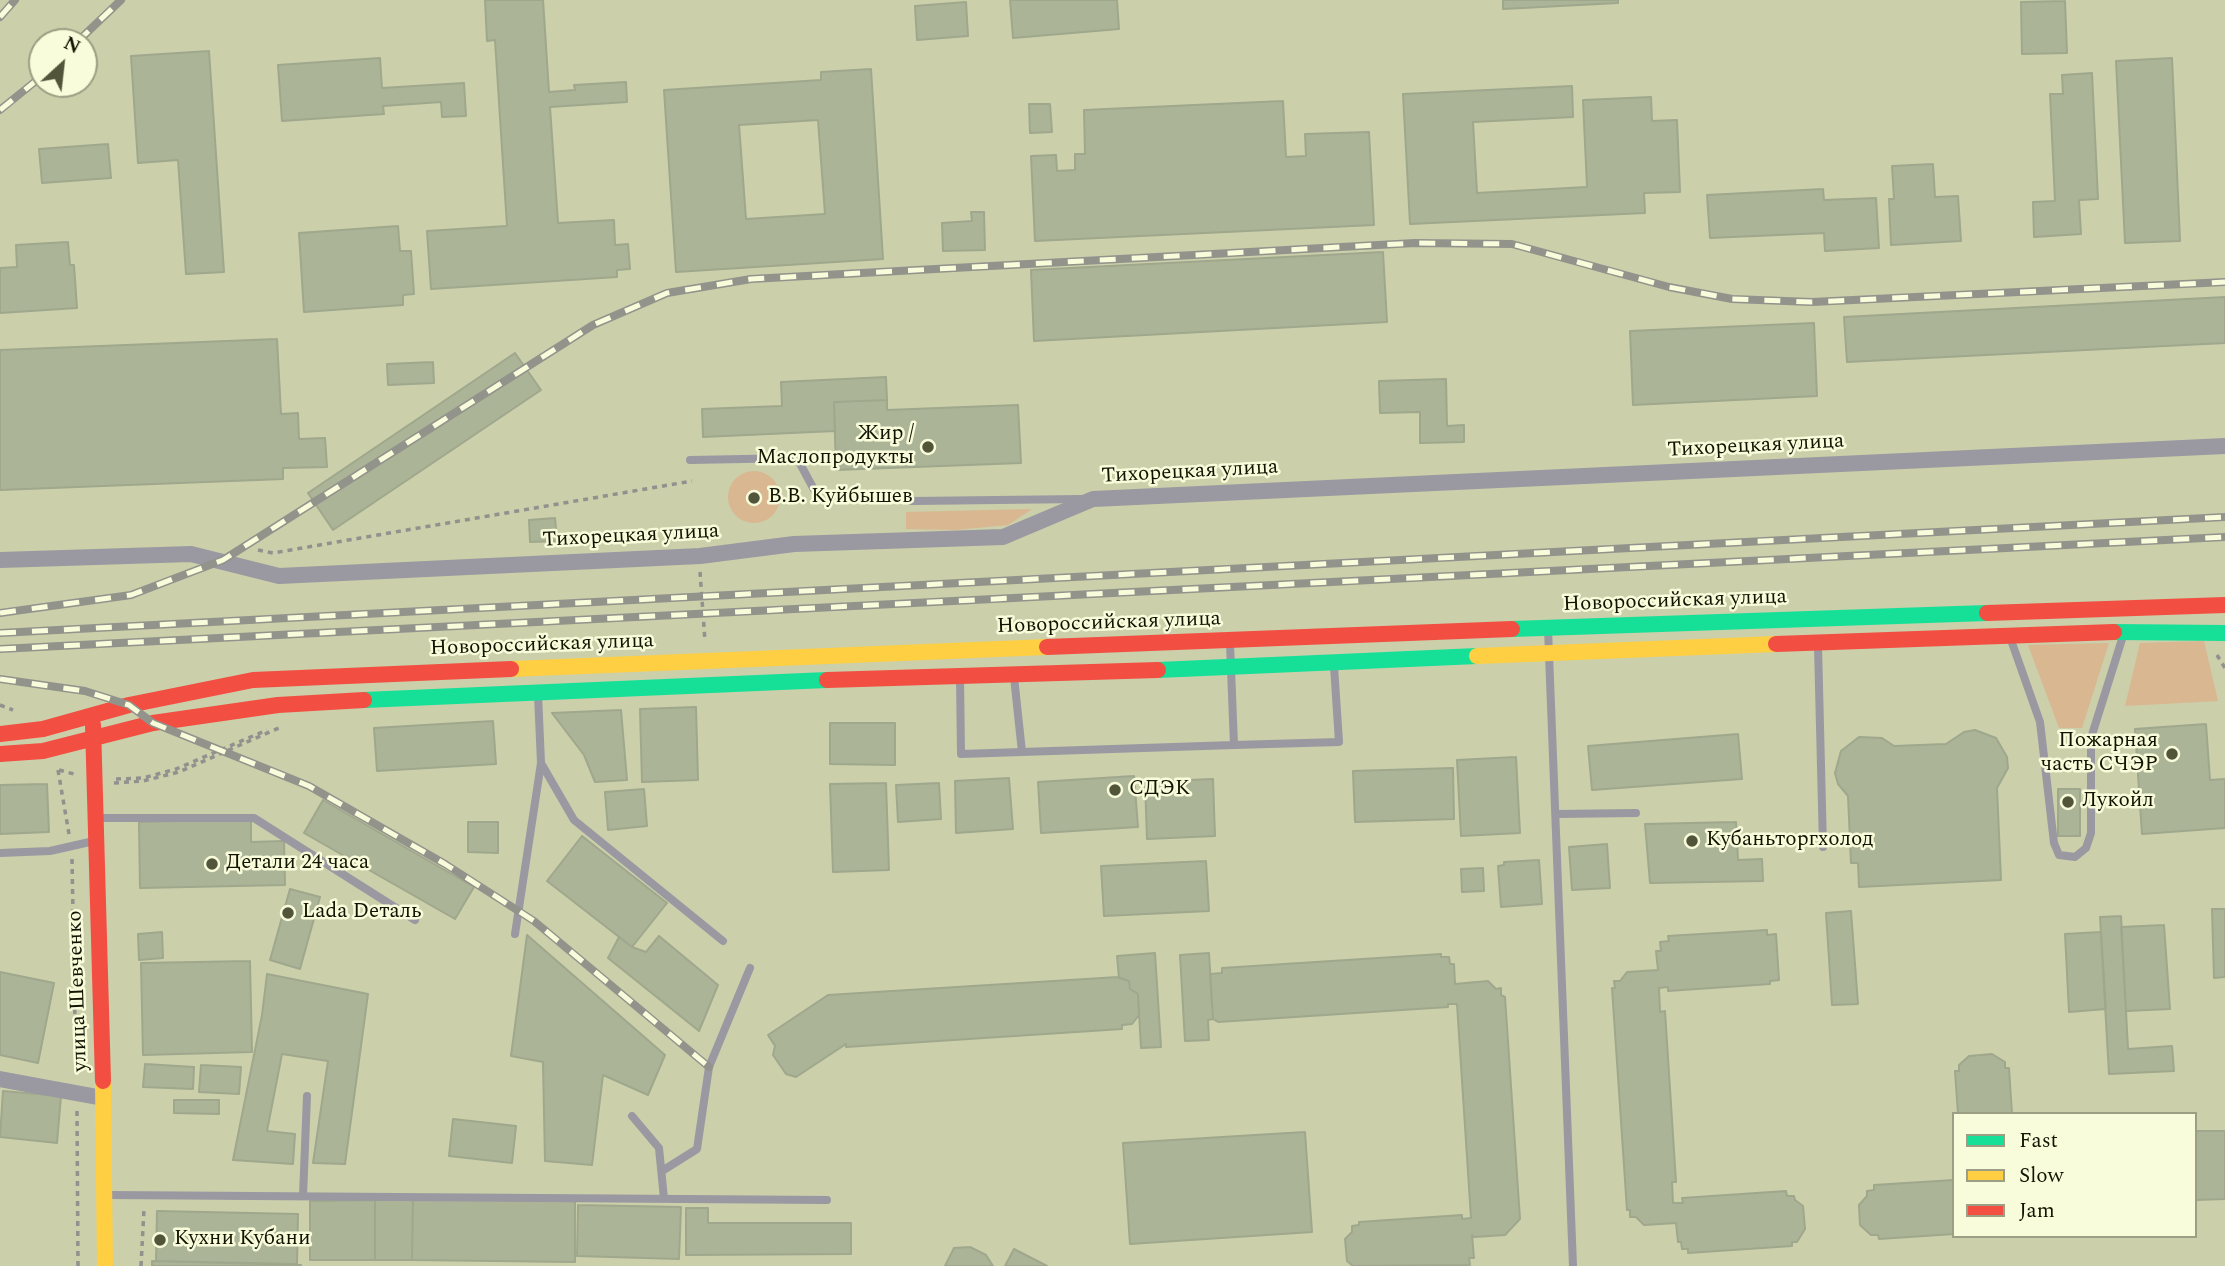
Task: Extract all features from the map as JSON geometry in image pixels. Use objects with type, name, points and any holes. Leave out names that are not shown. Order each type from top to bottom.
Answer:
[{"type":"main road","name":"Новороссийская улица","points":[[0,734],[43,729],[93,715],[253,680],[1230,640],[2225,605]]},
{"type":"main road","points":[[0,754],[43,751],[153,723],[278,705],[960,676],[1231,668],[1550,652],[2124,632],[2225,633]]},
{"type":"main road","name":"улица Шевченко","points":[[93,715],[105,1266]]},
{"type":"street","name":"Тихорецкая улица","points":[[0,560],[191,554],[279,576],[700,556],[794,544],[1003,537],[1093,499],[2225,446]]},
{"type":"street","points":[[0,1079],[103,1098]]},
{"type":"lane","points":[[690,460],[797,458],[817,497]]},
{"type":"lane","points":[[912,501],[1093,499]]},
{"type":"lane","points":[[1548,628],[1573,1266]]},
{"type":"lane","points":[[2010,637],[2040,722],[2054,843],[2059,855],[2075,857],[2086,848],[2091,833],[2091,738],[2124,632]]},
{"type":"lane","points":[[1230,640],[1234,745]]},
{"type":"lane","points":[[1818,643],[1824,847]]},
{"type":"lane","points":[[960,676],[961,754],[1339,742],[1333,663]]},
{"type":"lane","points":[[1014,674],[1022,752]]},
{"type":"lane","points":[[515,934],[541,763],[538,694]]},
{"type":"lane","points":[[541,763],[573,820],[723,941]]},
{"type":"lane","points":[[1556,814],[1636,813]]},
{"type":"lane","points":[[95,818],[254,818],[415,920]]},
{"type":"lane","points":[[0,853],[50,851],[94,841]]},
{"type":"lane","points":[[662,1171],[697,1149],[709,1068],[750,968]]},
{"type":"lane","points":[[303,1196],[307,1096]]},
{"type":"lane","points":[[632,1116],[659,1148],[664,1199]]},
{"type":"lane","points":[[104,1195],[827,1200]]},
{"type":"path","points":[[254,550],[273,553],[692,481]]},
{"type":"path","points":[[700,556],[700,596],[705,648]]},
{"type":"path","points":[[50,769],[59,770],[70,846],[78,1266]]},
{"type":"path","points":[[141,1266],[144,1195]]},
{"type":"shaded area","points":[[754,471],[773,478],[780,497],[773,516],[754,523],[735,516],[728,497],[735,478]]},
{"type":"shaded area","points":[[1032,509],[1008,525],[956,530],[906,529],[906,512]]},
{"type":"shaded area","points":[[2204,641],[2218,701],[2125,706],[2140,643]]},
{"type":"shaded area","points":[[2109,643],[2082,728],[2059,728],[2028,645]]},
{"type":"building","points":[[485,0],[543,0],[549,92],[575,90],[574,85],[626,82],[627,102],[550,107],[558,223],[614,220],[615,245],[628,244],[630,269],[617,270],[617,277],[431,289],[427,231],[507,226],[495,40],[487,41]]},
{"type":"building","points":[[1010,0],[1117,0],[1119,29],[1013,38]]},
{"type":"building","points":[[1503,0],[1618,0],[1618,3],[1503,9]]},
{"type":"building","points":[[2065,1],[2067,53],[2022,54],[2021,2]]},
{"type":"building","points":[[966,2],[968,36],[917,40],[915,6]]},
{"type":"building","points":[[209,51],[224,272],[186,274],[178,160],[138,163],[131,56]]},
{"type":"building","points":[[380,58],[382,88],[464,83],[466,116],[442,117],[441,102],[383,106],[384,114],[282,121],[278,65]]},
{"type":"building","points":[[2172,58],[2180,241],[2125,243],[2116,61]]},
{"type":"building","points":[[871,69],[883,259],[676,272],[664,90],[821,80],[821,72]],"holes":[[[818,120],[825,214],[746,219],[739,125]]]},
{"type":"building","points":[[2092,73],[2098,199],[2079,200],[2081,234],[2034,237],[2033,202],[2055,201],[2050,94],[2063,94],[2062,75]]},
{"type":"building","points":[[1572,86],[1573,117],[1473,122],[1477,193],[1587,187],[1583,100],[1651,97],[1652,121],[1677,120],[1680,192],[1644,193],[1645,213],[1410,224],[1403,94]]},
{"type":"building","points":[[1283,101],[1286,157],[1306,156],[1305,134],[1369,132],[1374,225],[1035,241],[1031,156],[1056,155],[1057,171],[1075,170],[1075,154],[1085,154],[1084,110]]},
{"type":"building","points":[[1029,104],[1050,104],[1052,132],[1030,133]]},
{"type":"building","points":[[108,144],[111,178],[42,183],[39,149]]},
{"type":"building","points":[[1933,164],[1935,197],[1958,196],[1961,241],[1891,245],[1889,199],[1894,199],[1892,166]]},
{"type":"building","points":[[1823,189],[1824,200],[1876,198],[1879,248],[1825,251],[1824,233],[1710,238],[1707,195]]},
{"type":"building","points":[[971,212],[984,212],[985,250],[943,251],[942,223],[972,221]]},
{"type":"building","points":[[398,226],[400,251],[411,251],[414,294],[403,295],[403,305],[304,312],[299,233]]},
{"type":"building","points":[[68,242],[70,265],[74,265],[77,308],[0,313],[0,268],[17,267],[16,245]]},
{"type":"building","points":[[1383,252],[1387,322],[1034,341],[1031,270]]},
{"type":"building","points":[[2225,297],[2225,343],[1847,362],[1844,317]]},
{"type":"building","points":[[1814,323],[1817,396],[1633,405],[1630,331]]},
{"type":"building","points":[[277,339],[281,414],[298,413],[299,439],[325,438],[327,467],[283,468],[283,479],[0,490],[0,350]]},
{"type":"building","points":[[515,353],[541,390],[333,530],[308,493]]},
{"type":"building","points":[[433,362],[434,383],[388,385],[387,364]]},
{"type":"building","points":[[886,377],[887,400],[834,402],[835,431],[703,437],[702,409],[782,406],[781,382]]},
{"type":"building","points":[[1446,379],[1447,426],[1464,425],[1464,442],[1420,443],[1420,412],[1380,413],[1379,381]]},
{"type":"building","name":"Жир / Маслопродукты","points":[[887,400],[887,410],[1018,405],[1021,463],[836,470],[834,402]]},
{"type":"building","points":[[555,518],[557,541],[530,542],[529,520]]},
{"type":"building","points":[[696,707],[698,780],[642,782],[640,709]]},
{"type":"building","points":[[621,710],[627,780],[595,782],[584,755],[552,713]]},
{"type":"building","points":[[493,721],[496,764],[377,771],[374,728]]},
{"type":"building","points":[[830,723],[895,723],[895,765],[830,764]]},
{"type":"building","name":"Пожарная часть СЧЭР","points":[[2206,724],[2210,780],[2225,779],[2225,828],[2142,834],[2135,729]]},
{"type":"building","points":[[1975,730],[1996,738],[2007,757],[2008,768],[1997,788],[2001,880],[1859,887],[1858,863],[1851,863],[1848,796],[1838,784],[1835,773],[1841,751],[1859,737],[1882,738],[1894,746],[1946,744],[1964,732]]},
{"type":"building","points":[[1738,734],[1742,779],[1592,790],[1588,746]]},
{"type":"building","points":[[1516,757],[1520,833],[1461,836],[1457,760]]},
{"type":"building","points":[[1453,768],[1454,819],[1355,822],[1353,771]]},
{"type":"building","points":[[1134,776],[1138,827],[1041,833],[1038,782]]},
{"type":"building","points":[[1009,778],[1013,829],[956,833],[955,781]]},
{"type":"building","points":[[1213,779],[1215,836],[1147,839],[1145,782]]},
{"type":"building","points":[[886,783],[889,870],[833,872],[830,784]]},
{"type":"building","points":[[939,783],[941,819],[898,822],[896,785]]},
{"type":"building","points":[[47,784],[49,832],[0,834],[0,785]]},
{"type":"building","points":[[644,789],[647,826],[608,830],[605,792]]},
{"type":"building","points":[[2058,789],[2080,789],[2080,836],[2058,836]]},
{"type":"building","points":[[323,800],[474,887],[455,919],[304,833]]},
{"type":"building","name":"Детали 24 часа","points":[[251,819],[251,842],[284,841],[285,885],[140,888],[139,822]]},
{"type":"building","points":[[468,822],[498,822],[498,853],[468,852]]},
{"type":"building","name":"Кубаньторгхолод","points":[[1736,822],[1738,860],[1762,859],[1763,881],[1650,883],[1645,824]]},
{"type":"building","points":[[582,836],[667,903],[632,947],[547,881]]},
{"type":"building","points":[[1607,844],[1610,888],[1572,890],[1569,847]]},
{"type":"building","points":[[1539,860],[1542,904],[1501,907],[1498,866],[1504,865],[1504,862]]},
{"type":"building","points":[[1206,861],[1209,911],[1104,916],[1101,866]]},
{"type":"building","points":[[1483,868],[1484,891],[1462,892],[1461,869]]},
{"type":"building","points":[[290,889],[320,897],[300,969],[270,960]]},
{"type":"building","points":[[2212,909],[2225,909],[2225,977],[2214,978]]},
{"type":"building","points":[[1851,911],[1858,1004],[1832,1005],[1826,913]]},
{"type":"building","points":[[2121,916],[2128,1049],[2172,1046],[2174,1071],[2109,1074],[2100,917]]},
{"type":"building","points":[[2164,925],[2170,1009],[2126,1011],[2121,927]]},
{"type":"building","points":[[1767,930],[1767,935],[1776,934],[1779,980],[1770,981],[1770,984],[1668,991],[1668,987],[1659,988],[1660,1012],[1665,1011],[1676,1182],[1672,1182],[1673,1203],[1683,1203],[1682,1198],[1786,1191],[1787,1196],[1794,1196],[1803,1206],[1805,1229],[1797,1242],[1792,1242],[1792,1246],[1688,1253],[1688,1249],[1682,1249],[1681,1242],[1678,1242],[1676,1223],[1644,1225],[1636,1217],[1630,1217],[1630,1210],[1627,1210],[1612,988],[1615,988],[1614,981],[1620,981],[1627,972],[1658,970],[1656,951],[1661,951],[1660,942],[1669,941],[1668,936]]},
{"type":"building","points":[[162,932],[163,958],[139,960],[138,934]]},
{"type":"building","points":[[2101,932],[2106,1009],[2069,1012],[2065,934]]},
{"type":"building","points":[[527,935],[665,1055],[648,1095],[603,1075],[592,1165],[545,1161],[543,1062],[511,1056]]},
{"type":"building","points":[[659,936],[718,985],[699,1031],[608,958],[619,937],[632,947],[646,952]]},
{"type":"building","points":[[1155,953],[1161,1047],[1141,1048],[1138,994],[1130,989],[1129,981],[1119,978],[1117,956]]},
{"type":"building","points":[[1209,953],[1213,1019],[1208,1020],[1209,1040],[1185,1041],[1180,955]]},
{"type":"building","points":[[1441,954],[1441,957],[1449,957],[1450,964],[1454,964],[1455,984],[1488,981],[1496,989],[1501,988],[1501,995],[1505,997],[1520,1219],[1505,1235],[1472,1235],[1474,1258],[1469,1258],[1470,1265],[1353,1266],[1347,1261],[1345,1239],[1352,1232],[1352,1226],[1359,1225],[1359,1222],[1462,1215],[1462,1219],[1471,1218],[1457,1004],[1448,1004],[1448,1007],[1218,1022],[1213,1019],[1210,974],[1222,973],[1222,968]]},
{"type":"building","points":[[250,961],[252,1052],[143,1055],[141,963]]},
{"type":"building","points":[[0,972],[54,983],[38,1063],[0,1055]]},
{"type":"building","points":[[267,974],[368,994],[345,1164],[313,1163],[328,1061],[282,1054],[267,1131],[295,1134],[293,1164],[233,1160],[262,1015]]},
{"type":"building","points":[[1118,977],[1129,981],[1130,989],[1138,994],[1139,1015],[1132,1024],[1122,1025],[1122,1029],[846,1047],[846,1044],[796,1077],[786,1074],[773,1055],[775,1046],[768,1035],[828,995]]},
{"type":"building","points":[[1992,1054],[2005,1062],[2005,1068],[2009,1068],[2012,1112],[1958,1112],[1955,1071],[1959,1071],[1959,1065],[1969,1056]]},
{"type":"building","points":[[145,1064],[194,1067],[193,1089],[143,1087]]},
{"type":"building","points":[[201,1065],[241,1067],[239,1094],[199,1092]]},
{"type":"building","points":[[3,1091],[61,1096],[57,1143],[0,1137]]},
{"type":"building","points":[[174,1100],[219,1100],[219,1114],[174,1113]]},
{"type":"building","points":[[453,1119],[516,1126],[512,1163],[449,1156]]},
{"type":"building","points":[[2197,1131],[2225,1131],[2225,1199],[2197,1200]]},
{"type":"building","points":[[1305,1132],[1312,1232],[1130,1244],[1123,1143]]},
{"type":"building","points":[[1952,1180],[1952,1234],[1879,1239],[1878,1235],[1871,1235],[1860,1225],[1859,1205],[1867,1196],[1867,1191],[1874,1190],[1874,1185]]},
{"type":"building","points":[[413,1199],[412,1260],[375,1260],[375,1200]]},
{"type":"building","points":[[413,1199],[575,1200],[575,1262],[412,1260]]},
{"type":"building","points":[[375,1200],[375,1260],[310,1260],[310,1201]]},
{"type":"building","points":[[578,1205],[681,1207],[679,1259],[577,1256]]},
{"type":"building","points":[[686,1208],[708,1208],[708,1223],[851,1223],[851,1254],[686,1255]]},
{"type":"building","points":[[157,1211],[298,1214],[297,1264],[156,1261]]},
{"type":"building","points":[[970,1247],[986,1255],[993,1266],[945,1266],[954,1248]]},
{"type":"building","points":[[1014,1249],[1047,1266],[1005,1266]]},
{"type":"building","points":[[152,1261],[301,1265],[301,1266],[152,1266]]},
{"type":"railway","points":[[0,17],[15,0]]},
{"type":"railway","points":[[92,28],[121,0]]},
{"type":"railway","points":[[0,110],[28,87]]},
{"type":"railway","points":[[0,613],[131,595],[223,560],[593,325],[667,293],[751,279],[1415,243],[1512,244],[1669,287],[1732,299],[1812,302],[2225,282]]},
{"type":"railway","points":[[0,633],[2225,517]]},
{"type":"railway","points":[[0,649],[2225,537]]},
{"type":"railway","points":[[0,679],[85,691],[129,705],[153,723],[309,786],[445,864],[534,921],[709,1067]]},
{"type":"traffic: fast","points":[[1512,629],[1987,613]]},
{"type":"traffic: fast","points":[[2114,632],[2225,633]]},
{"type":"traffic: fast","points":[[1158,670],[1477,656]]},
{"type":"traffic: fast","points":[[364,700],[827,680]]},
{"type":"traffic: slow","points":[[1477,656],[1776,644]]},
{"type":"traffic: slow","points":[[511,669],[1047,647]]},
{"type":"traffic: slow","points":[[103,1081],[105,1266]]},
{"type":"traffic: jam","points":[[1987,613],[2225,605]]},
{"type":"traffic: jam","points":[[1047,647],[1512,629]]},
{"type":"traffic: jam","points":[[1776,644],[2114,632]]},
{"type":"traffic: jam","points":[[0,734],[43,729],[129,705],[253,680],[511,669]]},
{"type":"traffic: jam","points":[[827,680],[1158,670]]},
{"type":"traffic: jam","points":[[0,754],[43,751],[153,723],[278,705],[364,700]]},
{"type":"traffic: jam","points":[[93,725],[103,1081]]},
{"type":"place","name":"Жир / Маслопродукты","points":[[928,447]]},
{"type":"place","name":"В.В. Куйбышев","points":[[754,498]]},
{"type":"place","name":"Пожарная часть СЧЭР","points":[[2172,754]]},
{"type":"place","name":"СДЭК","points":[[1115,790]]},
{"type":"place","name":"Лукойл","points":[[2068,802]]},
{"type":"place","name":"Кубаньторгхолод","points":[[1692,841]]},
{"type":"place","name":"Детали 24 часа","points":[[212,864]]},
{"type":"place","name":"Lada Dеталь","points":[[288,913]]},
{"type":"place","name":"Кухни Кубани","points":[[160,1240]]}]
